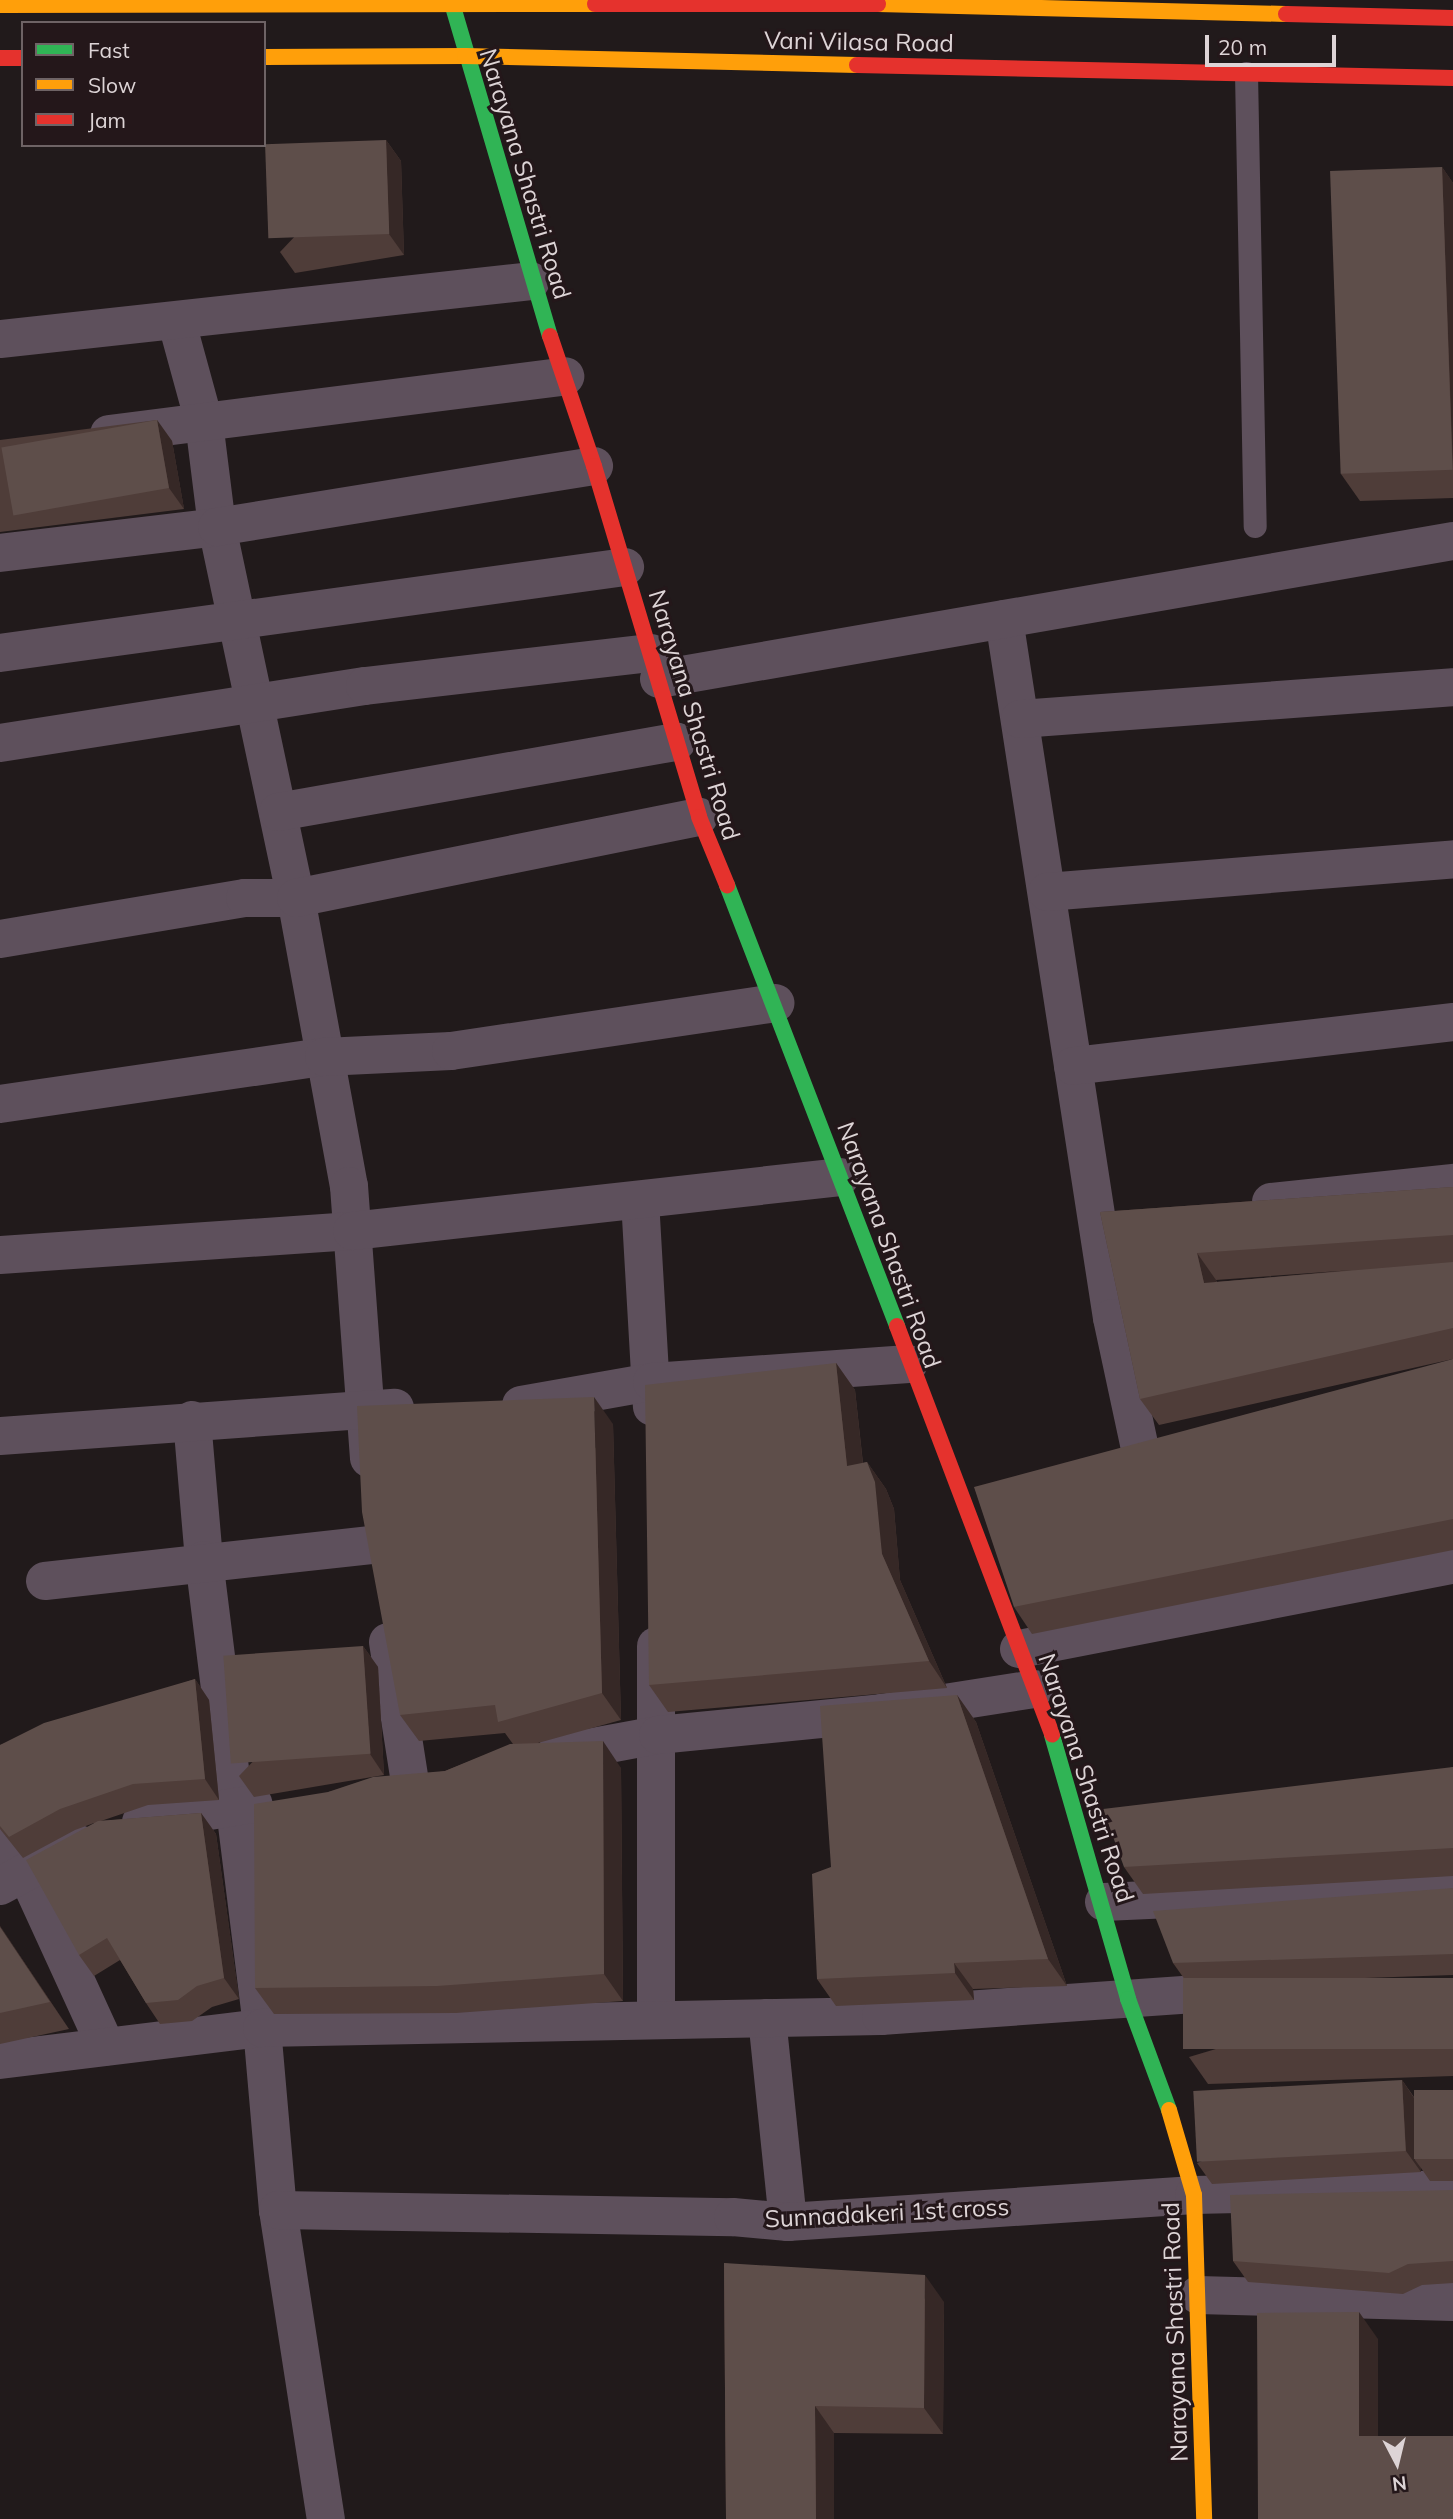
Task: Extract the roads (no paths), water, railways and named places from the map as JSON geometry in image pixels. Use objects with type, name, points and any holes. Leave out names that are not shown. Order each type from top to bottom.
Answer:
[{"type":"street","name":"Vani Vilasa Road","points":[[0,5],[451,0],[853,1],[1453,19]]},
{"type":"street","name":"Narayana Shastri Road","points":[[451,0],[531,281],[565,376],[625,567],[699,817],[775,1003],[908,1364],[962,1496],[1034,1689],[1095,1827],[1104,1902],[1128,1999],[1164,2091],[1194,2195],[1204,2519]]},
{"type":"street","name":"Vani Vilasa Road","points":[[266,57],[465,56],[1453,78]]},
{"type":"street","points":[[0,58],[21,58]]},
{"type":"street","points":[[0,340],[177,323],[531,281]]},
{"type":"street","points":[[177,323],[204,422],[217,527],[296,898],[349,1185],[368,1410],[370,1517],[410,1782]]},
{"type":"street","points":[[68,439],[565,376]]},
{"type":"street","points":[[0,553],[217,527],[593,466]]},
{"type":"street","points":[[0,743],[365,686],[655,666],[1004,619],[1453,541]]},
{"type":"street","points":[[0,653],[236,618],[625,567]]},
{"type":"street","points":[[1004,619],[1112,1318],[1140,1449]]},
{"type":"street","points":[[1020,719],[1453,687]]},
{"type":"street","points":[[278,812],[677,742]]},
{"type":"street","points":[[0,939],[245,898],[296,898],[699,817]]},
{"type":"street","points":[[1047,892],[1453,859]]},
{"type":"street","points":[[0,1104],[324,1057],[451,1051],[775,1003]]},
{"type":"street","points":[[1073,1066],[1453,1022]]},
{"type":"street","points":[[0,1255],[352,1231],[840,1177]]},
{"type":"street","points":[[1234,1206],[1453,1183]]},
{"type":"street","points":[[640,1200],[653,1436]]},
{"type":"street","points":[[1097,1220],[1138,1216]]},
{"type":"street","points":[[479,1405],[534,1405],[652,1382],[908,1364]]},
{"type":"street","points":[[0,1436],[192,1420],[437,1405]]},
{"type":"street","points":[[192,1420],[231,1807],[262,2028],[278,2210],[326,2519]]},
{"type":"street","points":[[1102,1459],[1179,1439]]},
{"type":"street","points":[[962,1496],[1000,1486]]},
{"type":"street","points":[[45,1581],[204,1560],[370,1517]]},
{"type":"street","points":[[1019,1649],[1453,1565]]},
{"type":"street","points":[[656,1613],[656,2018]]},
{"type":"street","points":[[351,1664],[391,1657]]},
{"type":"street","points":[[180,1700],[218,1689],[258,1682]]},
{"type":"street","points":[[514,1762],[658,1735],[881,1713],[1034,1689]]},
{"type":"street","points":[[369,1788],[449,1775]]},
{"type":"street","points":[[13,1879],[110,1827],[286,1799]]},
{"type":"street","points":[[0,1840],[13,1879],[106,2047]]},
{"type":"street","points":[[1104,1902],[1453,1886]]},
{"type":"street","points":[[0,2060],[262,2028],[656,2018],[881,2016],[1271,1988]]},
{"type":"street","points":[[768,2018],[788,2222]]},
{"type":"street","points":[[1164,2091],[1205,2092]]},
{"type":"street","name":"Sunnadakeri 1st cross","points":[[278,2210],[733,2217],[788,2222],[1194,2195],[1453,2189]]},
{"type":"street","points":[[1198,2295],[1453,2302]]},
{"type":"lane","points":[[1246,73],[1255,526]]}]
